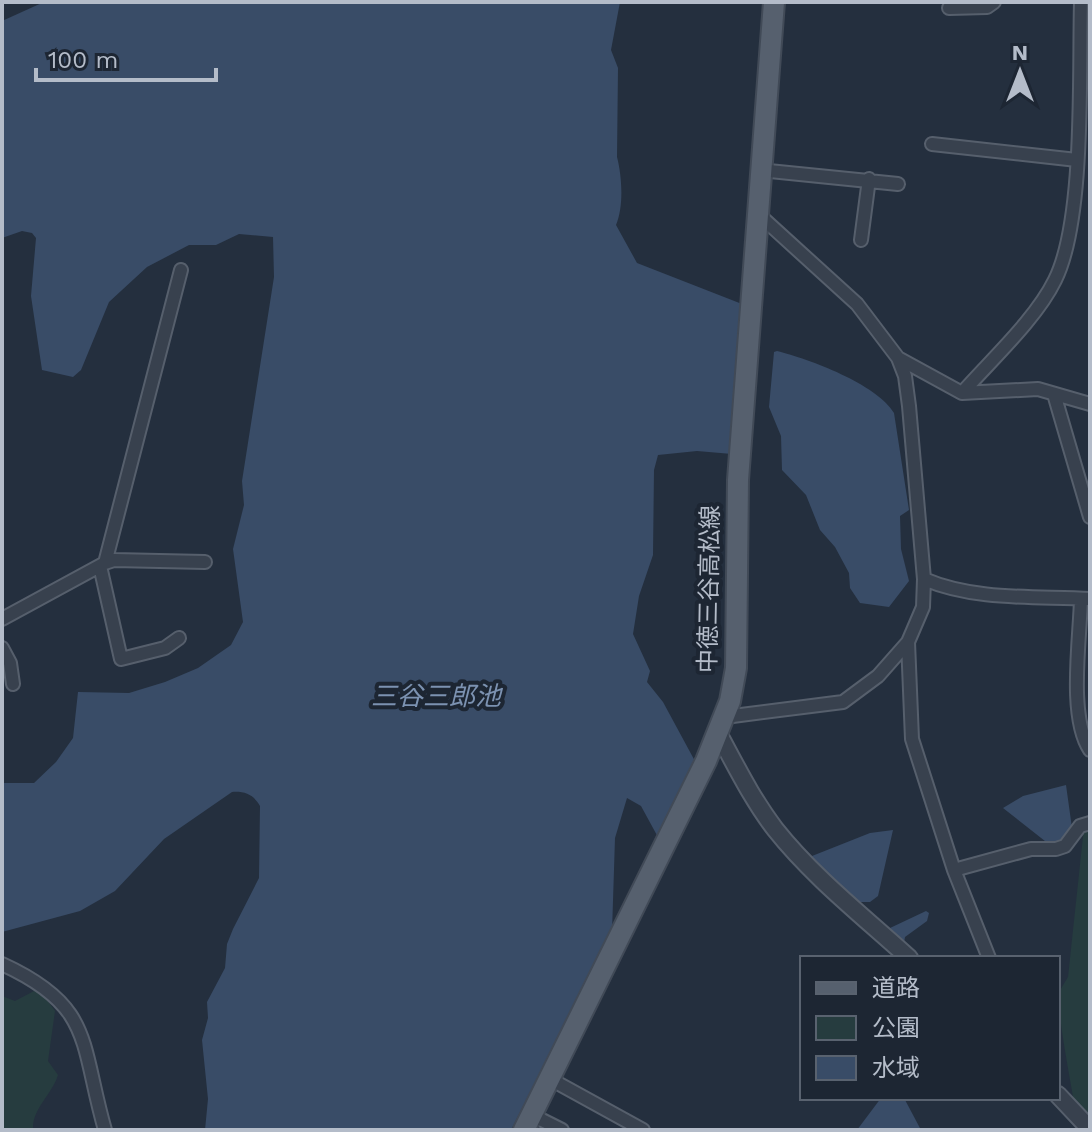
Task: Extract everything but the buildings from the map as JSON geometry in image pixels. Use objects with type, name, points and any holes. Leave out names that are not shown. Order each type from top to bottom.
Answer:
[{"type":"main road","name":"中徳三谷高松線","points":[[528,1123],[552,1080],[722,725],[736,668],[738,480],[774,2]]},
{"type":"street","points":[[949,8],[987,7],[994,2]]},
{"type":"street","points":[[962,393],[1046,297],[1057,278],[1069,231],[1081,156],[1081,2],[1090,7]]},
{"type":"street","points":[[932,144],[1081,156]]},
{"type":"street","points":[[760,170],[898,184]]},
{"type":"street","points":[[861,240],[869,179]]},
{"type":"street","points":[[757,213],[857,304],[898,358],[905,376],[909,406],[924,579],[923,607],[908,642],[878,676],[843,702],[722,725],[752,798],[775,829],[803,861],[907,956]]},
{"type":"street","points":[[179,638],[165,648],[121,659],[103,564],[181,270]]},
{"type":"street","points":[[898,358],[962,393],[1038,389],[1090,404]]},
{"type":"street","points":[[1074,399],[1090,393]]},
{"type":"street","points":[[1054,394],[1090,517]]},
{"type":"street","points":[[2,619],[114,560],[205,562]]},
{"type":"street","points":[[924,579],[944,588],[979,593],[1086,599],[1078,695],[1082,731],[1090,750]]},
{"type":"street","points":[[908,642],[912,739],[954,870],[988,956]]},
{"type":"street","points":[[2,648],[10,663],[13,684]]},
{"type":"street","points":[[954,870],[1031,849],[1065,846],[1080,826],[1090,823]]},
{"type":"street","points":[[2,964],[38,980],[73,1016],[79,1026],[105,1130]]},
{"type":"street","points":[[552,1080],[643,1130]]},
{"type":"street","points":[[1060,1097],[1090,1129]]},
{"type":"street","points":[[528,1123],[562,1130]]},
{"type":"green space","points":[[1090,826],[1090,1130],[1079,1130],[1060,1010],[1060,991],[1068,977],[1084,827]]},
{"type":"green space","points":[[34,991],[42,993],[55,1011],[48,1061],[58,1075],[39,1108],[33,1130],[2,1130],[2,996],[15,1001]]},
{"type":"water","name":"三谷三郎池","points":[[44,2],[620,2],[611,50],[618,68],[617,157],[621,191],[616,225],[637,263],[742,304],[731,423],[732,454],[697,451],[658,455],[654,470],[653,555],[639,596],[633,634],[650,671],[647,682],[663,702],[696,763],[659,839],[641,806],[627,798],[615,838],[612,932],[511,1130],[205,1130],[208,1099],[202,1040],[208,1018],[207,1002],[225,968],[227,944],[233,929],[259,878],[260,806],[249,794],[232,792],[164,839],[115,891],[80,911],[2,932],[2,783],[34,783],[56,762],[73,738],[78,692],[129,693],[198,668],[231,645],[243,622],[233,549],[244,505],[242,481],[274,277],[273,237],[239,234],[216,245],[189,245],[147,267],[109,302],[81,370],[73,377],[42,370],[31,296],[36,238],[32,233],[22,231],[2,238],[2,21]]},
{"type":"water","points":[[774,352],[824,366],[858,383],[885,402],[894,413],[909,510],[900,516],[901,549],[909,581],[889,607],[860,603],[850,588],[849,573],[835,547],[820,530],[806,495],[782,470],[781,436],[769,407]]},
{"type":"water","points":[[1066,785],[1072,828],[1064,841],[1050,845],[1003,808],[1023,796]]},
{"type":"water","points":[[893,830],[878,896],[870,902],[856,902],[815,866],[812,856],[870,833]]},
{"type":"water","points":[[926,911],[929,913],[927,921],[905,937],[904,943],[890,933],[890,928]]},
{"type":"water","points":[[880,1100],[905,1100],[921,1130],[857,1130]]}]
